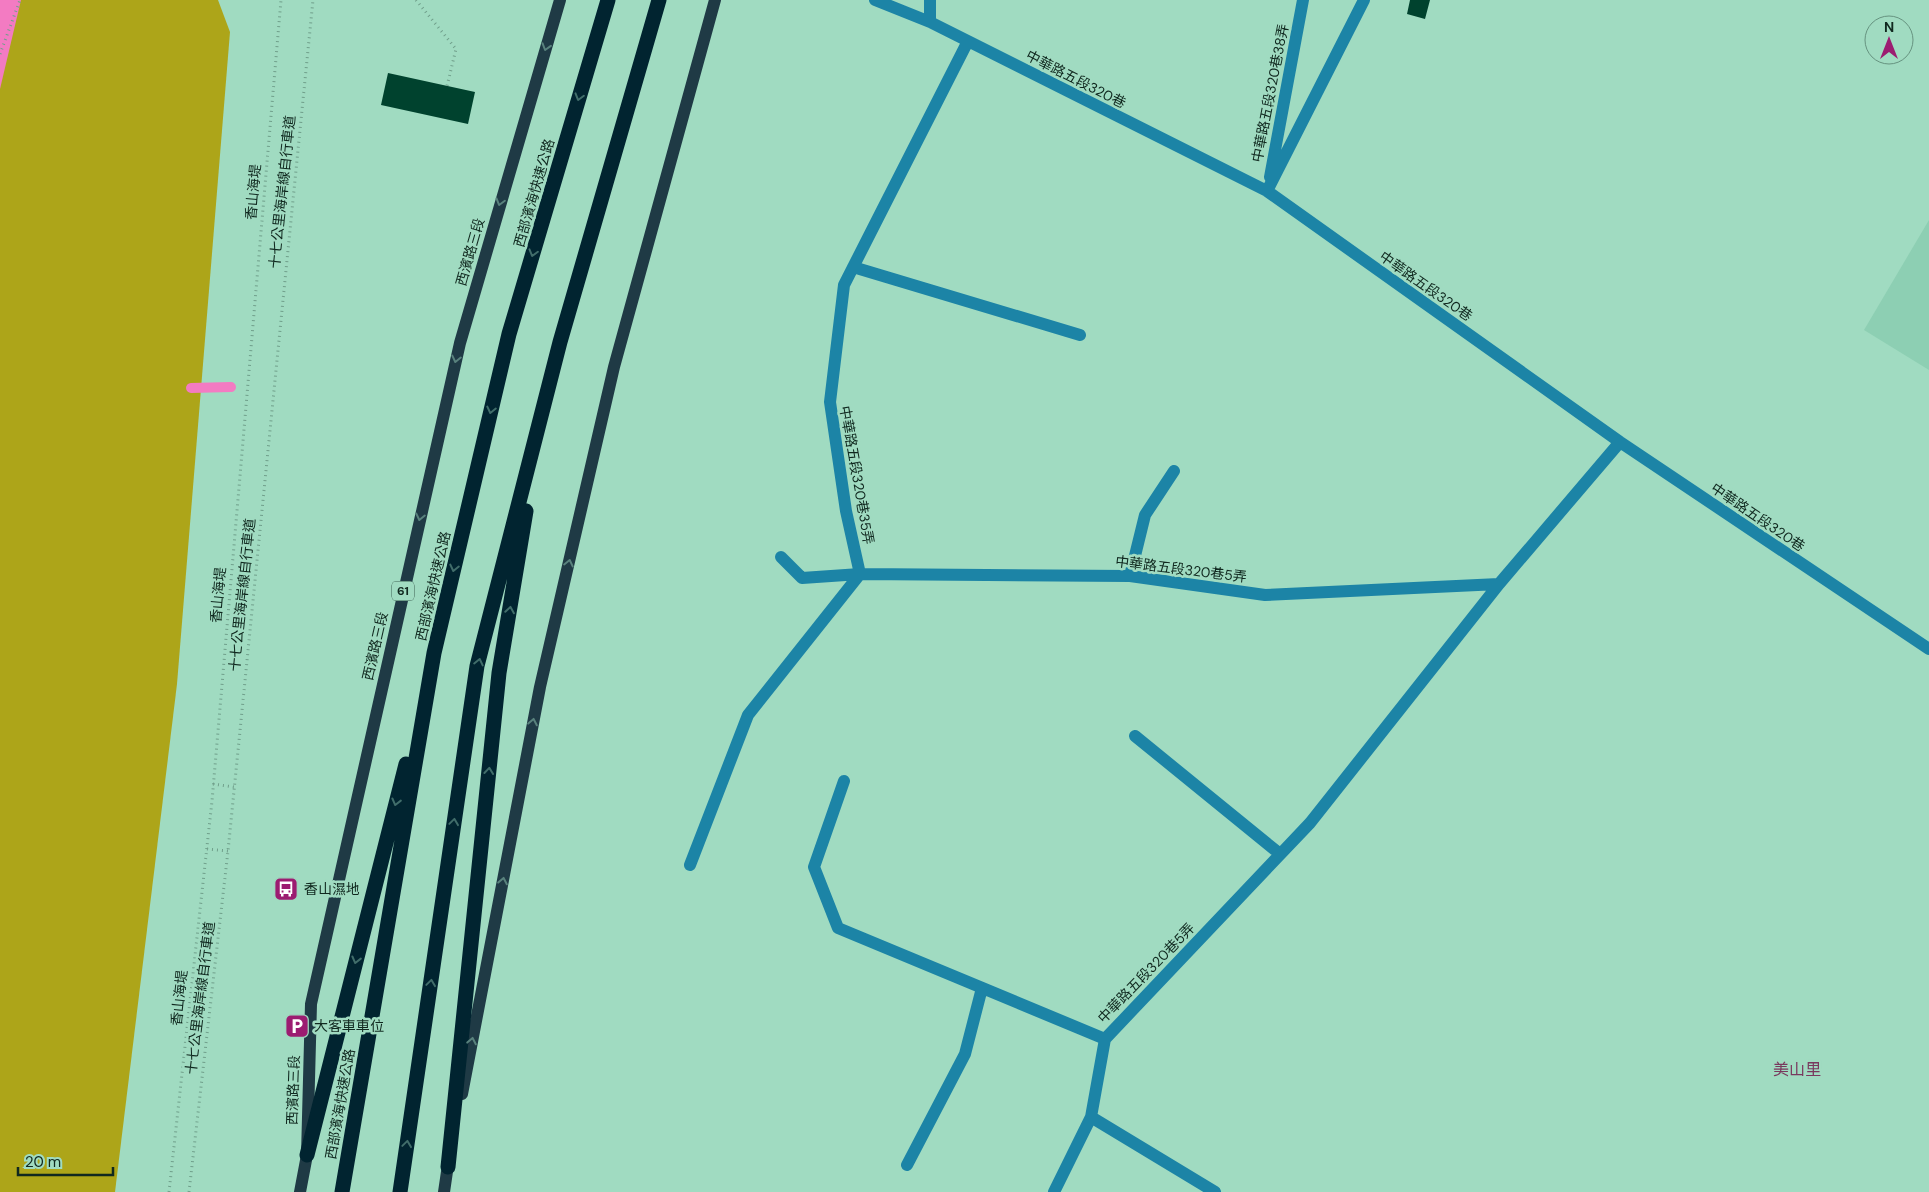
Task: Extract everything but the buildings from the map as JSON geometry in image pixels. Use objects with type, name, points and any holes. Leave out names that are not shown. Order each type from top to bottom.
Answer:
[{"type":"highway","name":"西部濱海快速公路","points":[[342,1192],[434,653],[509,334],[608,0]]},
{"type":"highway","points":[[400,1192],[478,666],[543,410],[659,0]]},
{"type":"highway","points":[[448,1168],[499,673],[543,410]]},
{"type":"highway","points":[[307,1155],[434,653]]},
{"type":"main road","name":"西濱路三段","points":[[300,1192],[307,1155],[311,1004],[315,985],[460,343],[560,0]]},
{"type":"main road","points":[[444,1192],[540,687],[614,367],[715,0]]},
{"type":"street","name":"中華路五段320巷","points":[[875,0],[930,22],[1267,191],[1620,442],[1929,649]]},
{"type":"street","points":[[930,0],[930,22]]},
{"type":"street","name":"中華路五段320巷38弄","points":[[1267,191],[1303,0]]},
{"type":"street","points":[[1267,191],[1364,0]]},
{"type":"street","name":"中華路五段320巷35弄","points":[[860,574],[846,510],[830,402],[844,285],[968,41]]},
{"type":"street","points":[[853,267],[1080,335]]},
{"type":"street","name":"中華路五段320巷5弄","points":[[1054,1192],[1091,1117],[1105,1039],[1310,823],[1499,584],[1620,442]]},
{"type":"street","points":[[1130,576],[1145,515],[1174,471]]},
{"type":"street","name":"中華路五段320巷5弄","points":[[781,556],[802,578],[860,574],[1130,576],[1265,595],[1499,584]]},
{"type":"street","points":[[690,865],[748,715],[860,574]]},
{"type":"street","points":[[1135,736],[1280,854]]},
{"type":"street","name":"中華路五段320巷5弄","points":[[844,781],[814,867],[838,928],[1105,1039]]},
{"type":"street","points":[[907,1165],[965,1054],[982,988]]},
{"type":"street","points":[[1091,1117],[1215,1192]]},
{"type":"path","points":[[0,54],[20,0]]},
{"type":"path","name":"香山海堤","points":[[169,1192],[207,849],[281,0]]},
{"type":"path","name":"十七公里海岸線自行車道","points":[[189,1192],[228,851],[313,0]]},
{"type":"path","points":[[416,0],[456,49],[447,86]]},
{"type":"path","points":[[213,784],[234,787]]},
{"type":"path","points":[[207,849],[228,851]]},
{"type":"shaded area","points":[[0,0],[218,0],[230,32],[177,684],[115,1192],[0,1192]]},
{"type":"shaded area","points":[[0,0],[21,0],[0,89]]},
{"type":"shaded area","points":[[1929,220],[1929,370],[1864,330]]},
{"type":"waterway","points":[[191,388],[231,387]]},
{"type":"place","name":"香山濕地","points":[[286,889]]},
{"type":"place","name":"大客車車位","points":[[297,1026]]},
{"type":"district","name":"美山里","points":[[1797,1069]]}]
